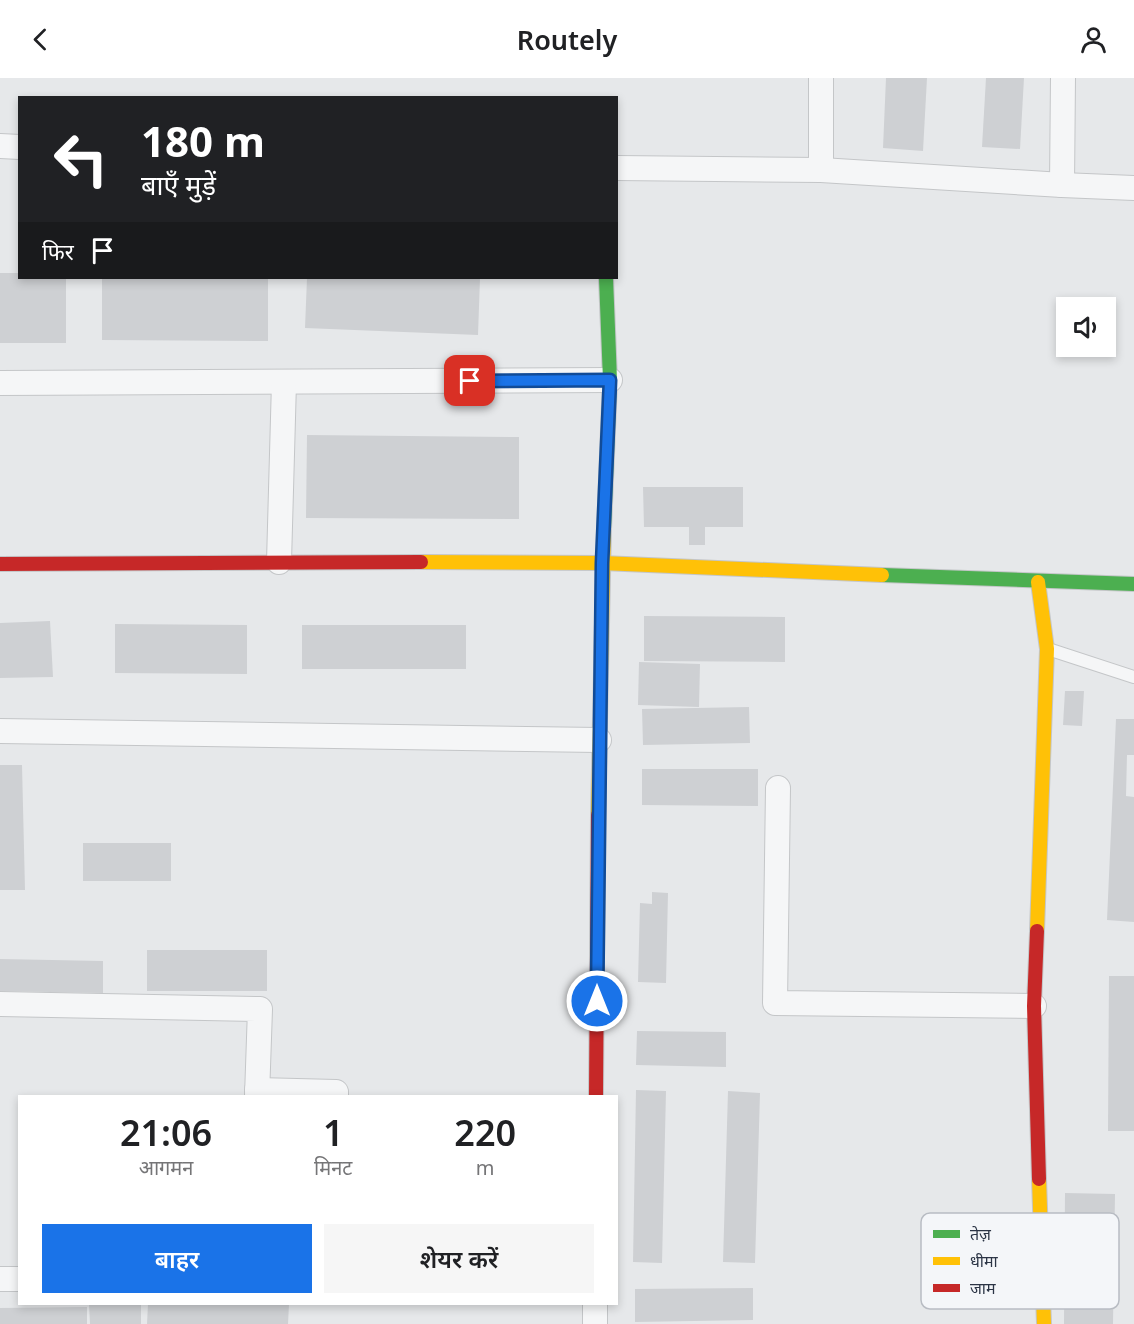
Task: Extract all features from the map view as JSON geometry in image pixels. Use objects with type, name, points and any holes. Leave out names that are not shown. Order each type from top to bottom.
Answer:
[{"type":"street","points":[[821,78],[821,170]]},
{"type":"street","points":[[1062,185],[1063,78]]},
{"type":"street","points":[[0,146],[18,147]]},
{"type":"street","points":[[618,168],[821,170],[1134,188]]},
{"type":"street","points":[[596,1095],[598,740],[602,563],[610,380],[606,279]]},
{"type":"street","points":[[0,383],[610,380]]},
{"type":"street","points":[[279,562],[284,382]]},
{"type":"street","points":[[0,564],[602,563],[1134,584]]},
{"type":"street","points":[[1038,582],[1047,649],[1034,1006],[1041,1213]]},
{"type":"street","points":[[0,731],[598,740]]},
{"type":"street","points":[[778,788],[775,1003],[1034,1006]]},
{"type":"street","points":[[0,1004],[260,1009],[257,1093],[336,1092],[336,1095]]},
{"type":"street","points":[[0,1279],[18,1279]]},
{"type":"street","points":[[595,1305],[595,1324]]},
{"type":"street","points":[[1044,1309],[1044,1324]]},
{"type":"lane","points":[[1047,649],[1134,677]]},
{"type":"building","points":[[886,78],[927,78],[923,151],[883,148]]},
{"type":"building","points":[[986,78],[1024,78],[1020,149],[982,147]]},
{"type":"building","points":[[0,273],[18,273],[18,279],[66,279],[66,343],[0,343]]},
{"type":"building","points":[[102,279],[268,279],[268,341],[102,340]]},
{"type":"building","points":[[307,279],[480,279],[478,335],[305,328]]},
{"type":"building","points":[[307,435],[519,437],[519,519],[306,518]]},
{"type":"building","points":[[643,487],[743,487],[743,527],[705,527],[705,545],[689,545],[689,527],[644,527]]},
{"type":"building","points":[[644,616],[785,617],[785,662],[644,661]]},
{"type":"building","points":[[50,621],[53,677],[0,678],[0,623]]},
{"type":"building","points":[[115,624],[247,625],[247,674],[115,673]]},
{"type":"building","points":[[302,625],[466,625],[466,669],[302,669]]},
{"type":"building","points":[[639,662],[700,664],[699,707],[638,705]]},
{"type":"building","points":[[1065,691],[1084,691],[1082,726],[1063,725]]},
{"type":"building","points":[[749,707],[750,743],[643,745],[642,709]]},
{"type":"building","points":[[1116,719],[1134,719],[1134,755],[1127,755],[1126,796],[1134,797],[1134,922],[1107,920]]},
{"type":"building","points":[[0,765],[22,765],[25,890],[0,890]]},
{"type":"building","points":[[642,769],[758,769],[758,806],[642,805]]},
{"type":"building","points":[[83,843],[171,843],[171,881],[83,881]]},
{"type":"building","points":[[652,892],[668,893],[666,983],[638,982],[640,903],[652,904]]},
{"type":"building","points":[[147,950],[267,950],[267,991],[147,991]]},
{"type":"building","points":[[0,959],[103,961],[103,993],[0,991]]},
{"type":"building","points":[[1109,976],[1134,976],[1134,1131],[1108,1131]]},
{"type":"building","points":[[637,1031],[726,1032],[726,1067],[636,1065]]},
{"type":"building","points":[[636,1090],[666,1091],[662,1263],[633,1262]]},
{"type":"building","points":[[728,1091],[760,1093],[755,1263],[723,1262]]},
{"type":"building","points":[[1065,1193],[1115,1194],[1115,1213],[1065,1213]]},
{"type":"building","points":[[753,1288],[753,1320],[635,1322],[635,1289]]},
{"type":"building","points":[[89,1305],[141,1305],[141,1324],[90,1324]]},
{"type":"building","points":[[148,1305],[289,1305],[288,1324],[147,1324]]},
{"type":"building","points":[[87,1307],[87,1324],[0,1324],[0,1308]]},
{"type":"building","points":[[1064,1309],[1113,1309],[1113,1324],[1064,1324]]},
{"type":"traffic: fast","points":[[604,529],[610,380],[606,279]]},
{"type":"traffic: fast","points":[[882,575],[1134,584]]},
{"type":"traffic: slow","points":[[598,815],[604,529]]},
{"type":"traffic: slow","points":[[421,562],[602,563],[882,575]]},
{"type":"traffic: slow","points":[[1037,931],[1047,649],[1038,582]]},
{"type":"traffic: slow","points":[[1039,1179],[1040,1213]]},
{"type":"traffic: slow","points":[[1043,1309],[1044,1324]]},
{"type":"traffic: jam","points":[[0,564],[421,562]]},
{"type":"traffic: jam","points":[[596,1095],[598,815]]},
{"type":"traffic: jam","points":[[1037,931],[1034,1006],[1039,1179]]},
{"type":"route","points":[[470,381],[610,380],[602,563],[598,740],[597,1001]]}]
